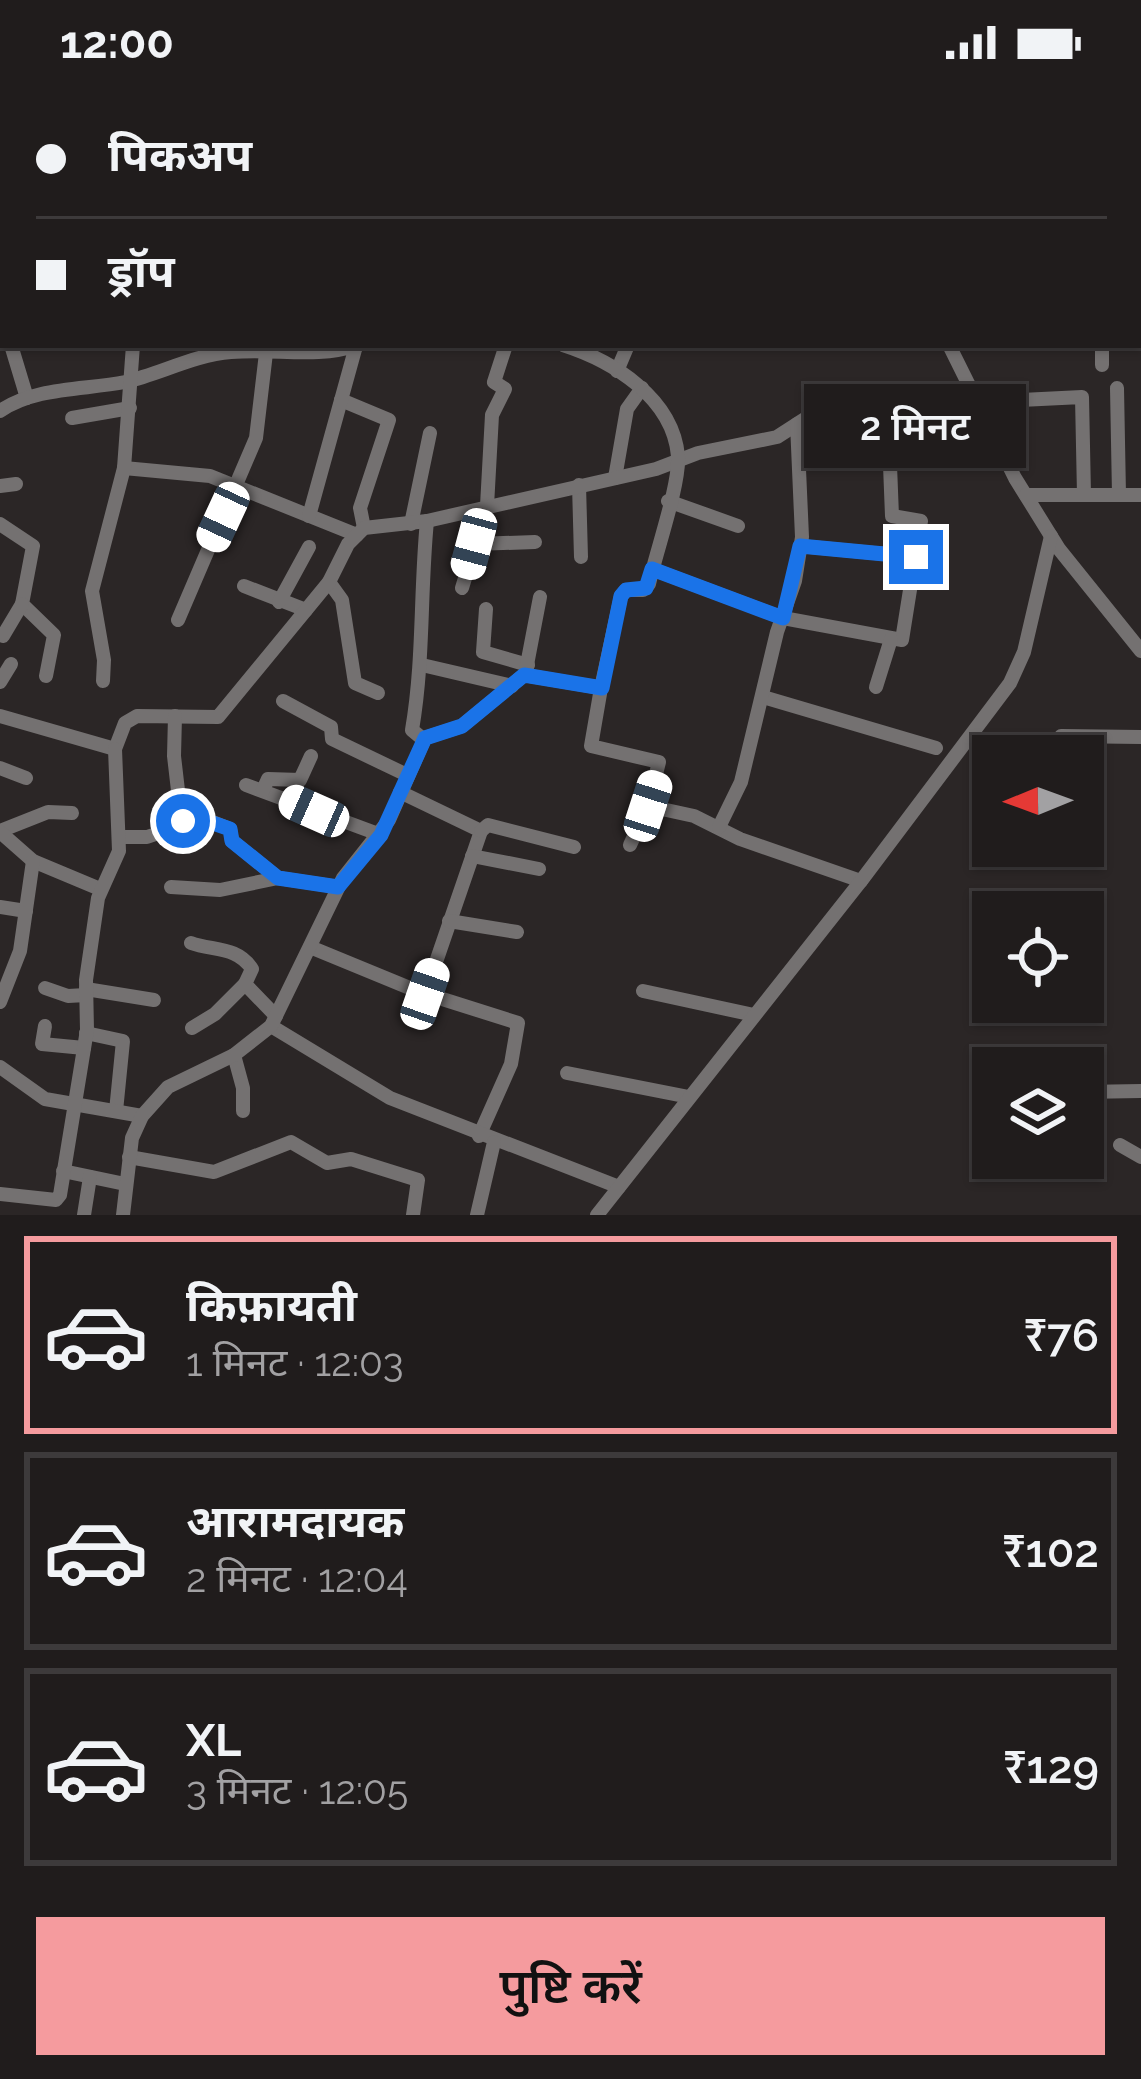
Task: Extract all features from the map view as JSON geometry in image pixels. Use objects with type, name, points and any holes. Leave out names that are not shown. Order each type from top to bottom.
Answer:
[{"type":"street","points":[[12,348],[27,398]]},
{"type":"street","points":[[103,681],[92,591],[124,468],[134,348]]},
{"type":"street","points":[[0,411],[27,398],[133,379],[210,356],[297,350],[326,355],[348,348]]},
{"type":"street","points":[[309,515],[356,348]]},
{"type":"street","points":[[462,588],[488,506],[492,416],[505,389],[494,382],[505,348]]},
{"type":"street","points":[[569,348],[642,388],[671,428],[678,459],[646,588],[626,590],[621,596],[591,746],[659,762],[648,806],[630,844]]},
{"type":"street","points":[[617,371],[627,348]]},
{"type":"street","points":[[951,348],[1026,495],[1141,651]]},
{"type":"street","points":[[1102,348],[1102,365]]},
{"type":"street","points":[[178,620],[258,432],[266,353]]},
{"type":"street","points":[[615,478],[627,409],[642,388]]},
{"type":"street","points":[[1117,388],[1119,495]]},
{"type":"street","points":[[124,468],[194,472],[360,531],[428,521],[751,445],[808,417],[1082,397],[1084,495]]},
{"type":"street","points":[[0,1194],[42,1207],[58,1198],[85,1041],[86,992],[100,889],[116,861],[120,837],[115,749],[130,718],[218,717],[329,582],[360,531],[360,508],[388,418],[341,400]]},
{"type":"street","points":[[72,418],[130,408]]},
{"type":"street","points":[[652,569],[783,618],[900,641],[920,518],[891,514],[888,414]]},
{"type":"street","points":[[718,827],[741,782],[800,546],[797,424]]},
{"type":"street","points":[[411,524],[430,434]]},
{"type":"street","points":[[579,485],[581,557]]},
{"type":"street","points":[[1026,495],[1141,495]]},
{"type":"street","points":[[668,501],[738,526]]},
{"type":"street","points":[[424,740],[412,732],[422,665],[420,595],[428,521]]},
{"type":"street","points":[[0,524],[32,546],[22,604],[3,636]]},
{"type":"street","points":[[597,1215],[861,881],[1010,683],[1024,652],[1052,536]]},
{"type":"street","points":[[474,544],[535,542]]},
{"type":"street","points":[[800,546],[916,557]]},
{"type":"street","points":[[278,602],[310,547]]},
{"type":"street","points":[[329,582],[342,600],[355,683],[378,693]]},
{"type":"street","points":[[244,586],[306,610]]},
{"type":"street","points":[[123,1215],[128,1157],[142,1116],[168,1088],[234,1055],[274,1021],[338,887],[381,835],[424,740],[462,726],[521,675],[541,597]]},
{"type":"street","points":[[22,604],[54,635],[46,676]]},
{"type":"street","points":[[486,610],[483,652],[521,675]]},
{"type":"street","points":[[876,687],[891,639]]},
{"type":"street","points":[[0,682],[11,664]]},
{"type":"street","points":[[422,665],[602,688]]},
{"type":"street","points":[[764,697],[935,748]]},
{"type":"street","points":[[283,701],[331,727],[332,739],[407,775]]},
{"type":"street","points":[[0,716],[115,749]]},
{"type":"street","points":[[120,837],[156,835],[180,827],[175,716]]},
{"type":"street","points":[[1104,737],[1141,737]]},
{"type":"street","points":[[263,790],[268,779],[300,780],[311,756]]},
{"type":"street","points":[[0,768],[26,778]]},
{"type":"street","points":[[246,784],[381,835]]},
{"type":"street","points":[[400,792],[481,831]]},
{"type":"street","points":[[648,806],[694,815],[861,881]]},
{"type":"street","points":[[72,813],[48,812],[0,831],[33,861],[100,889]]},
{"type":"street","points":[[183,819],[230,829],[232,841],[278,878]]},
{"type":"street","points":[[425,994],[481,831],[488,825],[574,847]]},
{"type":"street","points":[[472,856],[539,869]]},
{"type":"street","points":[[0,1002],[20,951],[33,861]]},
{"type":"street","points":[[171,887],[220,890],[278,878],[338,887]]},
{"type":"street","points":[[0,907],[26,911]]},
{"type":"street","points":[[449,921],[517,932]]},
{"type":"street","points":[[190,943],[220,947],[252,969],[245,984],[215,1014],[192,1028]]},
{"type":"street","points":[[310,947],[520,1026],[486,1139],[477,1215]]},
{"type":"street","points":[[245,984],[274,1021],[390,1098],[619,1187]]},
{"type":"street","points":[[45,988],[68,996],[86,992],[154,1000]]},
{"type":"street","points":[[644,992],[754,1016]]},
{"type":"street","points":[[45,1026],[42,1044],[122,1041],[116,1111]]},
{"type":"street","points":[[234,1055],[243,1088],[243,1111]]},
{"type":"street","points":[[0,1067],[45,1099],[142,1116]]},
{"type":"street","points":[[567,1073],[689,1097]]},
{"type":"street","points":[[1104,1092],[1141,1091]]},
{"type":"street","points":[[128,1157],[205,1173],[291,1142],[327,1163],[351,1159],[418,1180],[413,1215]]},
{"type":"street","points":[[1120,1145],[1141,1157]]},
{"type":"street","points":[[63,1171],[124,1184]]},
{"type":"street","points":[[84,1215],[90,1177]]},
{"type":"route","points":[[183,821],[201,819],[230,829],[232,841],[278,878],[338,887],[381,835],[425,738],[462,726],[524,675],[602,688],[621,596],[626,590],[646,588],[652,569],[783,618],[800,546],[916,557]]}]
